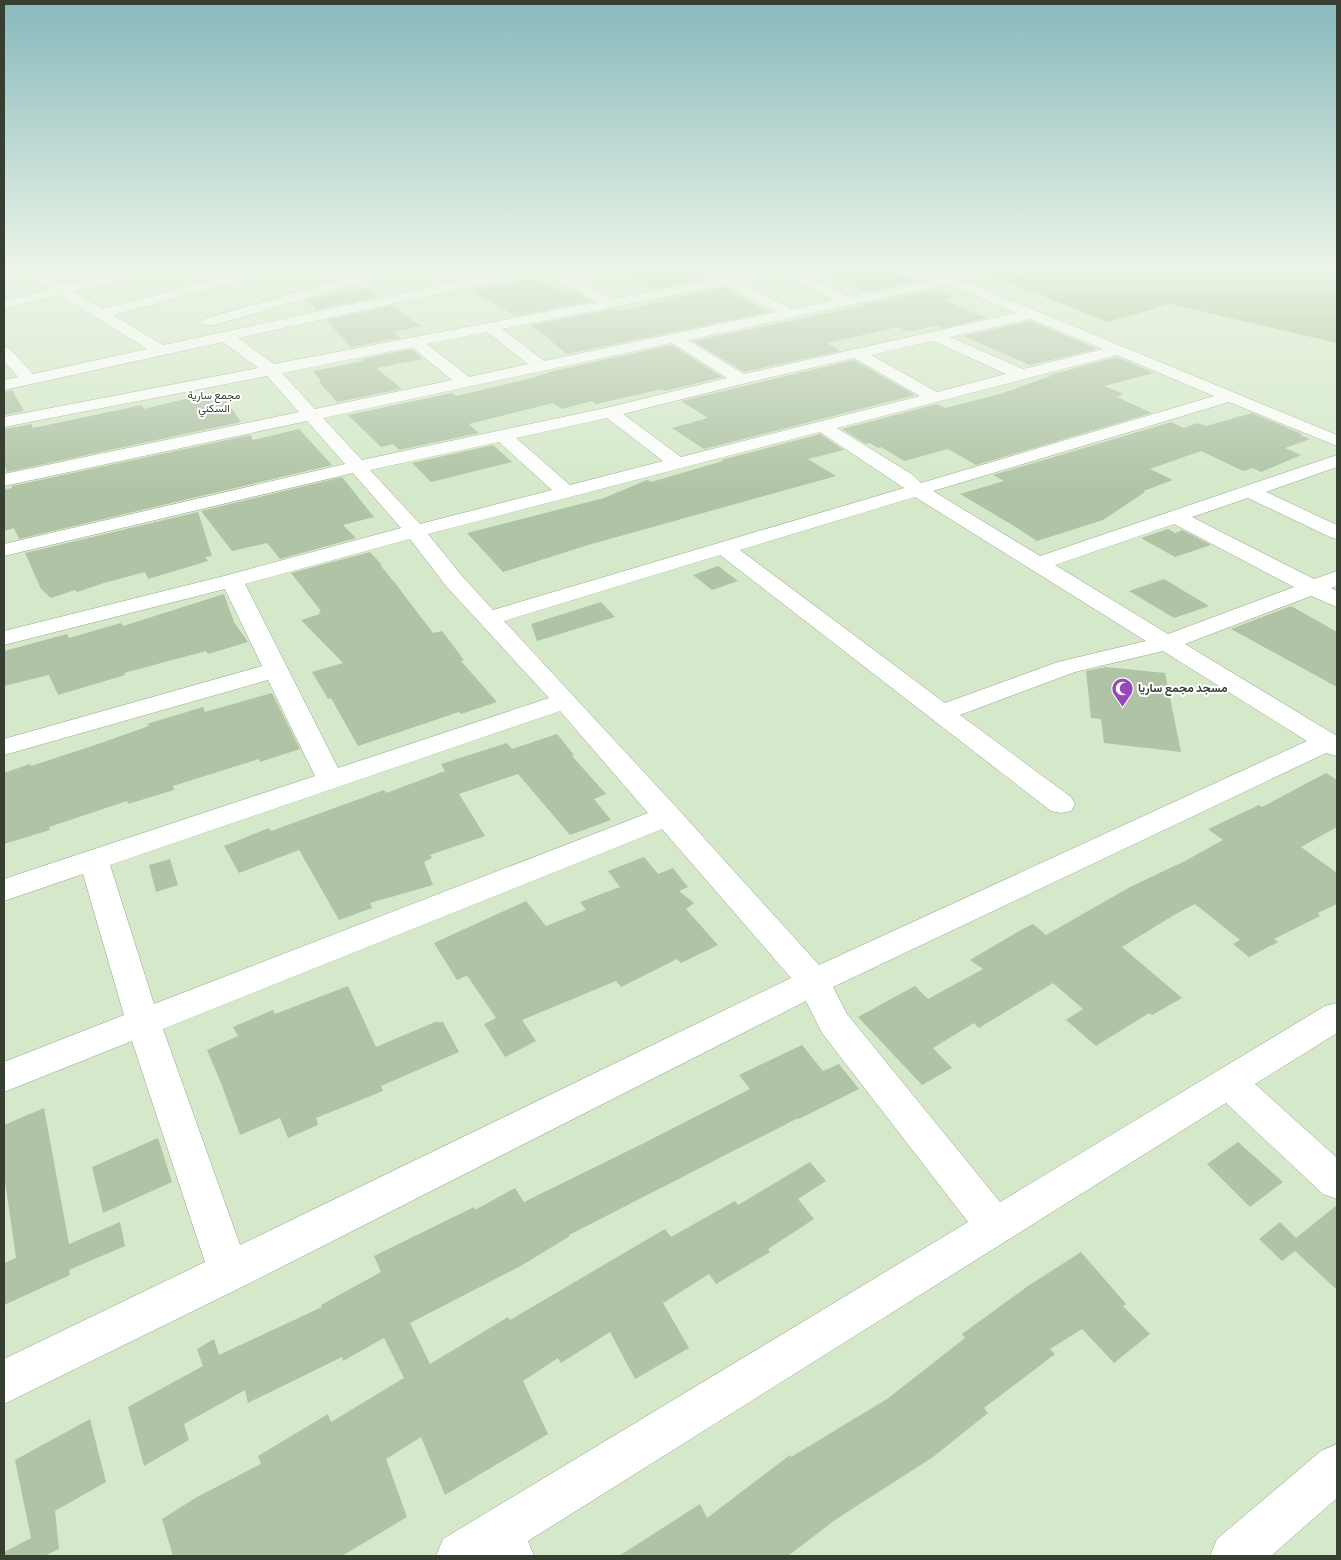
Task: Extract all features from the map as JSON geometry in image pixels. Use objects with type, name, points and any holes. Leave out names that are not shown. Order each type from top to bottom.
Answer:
[{"type":"street","points":[[4,385],[161,343]]},
{"type":"street","points":[[234,343],[271,370],[415,531],[454,581],[565,701],[814,982],[834,1023],[995,1226]]},
{"type":"street","points":[[4,422],[411,343]]},
{"type":"street","points":[[416,343],[466,382]]},
{"type":"street","points":[[510,343],[542,366]]},
{"type":"street","points":[[4,480],[653,343]]},
{"type":"street","points":[[684,343],[741,379]]},
{"type":"street","points":[[4,550],[356,467],[610,412],[741,379],[903,343]]},
{"type":"street","points":[[950,343],[1022,375]]},
{"type":"street","points":[[1101,343],[1337,441]]},
{"type":"street","points":[[4,638],[232,581],[415,531],[1118,350]]},
{"type":"street","points":[[4,352],[29,379]]},
{"type":"street","points":[[856,353],[934,397]]},
{"type":"street","points":[[489,618],[1231,396]]},
{"type":"street","points":[[610,412],[677,463]]},
{"type":"street","points":[[822,426],[906,479],[917,490],[1332,745]]},
{"type":"street","points":[[502,435],[566,492]]},
{"type":"street","points":[[1037,564],[1337,461]]},
{"type":"street","points":[[1248,491],[1337,533]]},
{"type":"street","points":[[1176,516],[1337,600]]},
{"type":"street","points":[[724,548],[1060,804]]},
{"type":"street","points":[[941,713],[1067,667],[1167,643],[1337,578]]},
{"type":"street","points":[[232,581],[331,781]]},
{"type":"street","points":[[4,747],[275,670]]},
{"type":"street","points":[[4,890],[565,701]]},
{"type":"street","points":[[4,1382],[814,982],[1332,745]]},
{"type":"street","points":[[4,1078],[668,816]]},
{"type":"street","points":[[94,860],[143,1022],[229,1272]]},
{"type":"street","points":[[460,1556],[505,1544],[995,1226],[1337,1016]]},
{"type":"street","points":[[1229,1083],[1337,1182]]},
{"type":"street","points":[[1238,1555],[1337,1467]]},
{"type":"building","points":[[347,343],[374,343],[351,347]]},
{"type":"building","points":[[553,343],[621,343],[567,354]]},
{"type":"building","points":[[696,343],[828,343],[840,351],[744,372]]},
{"type":"building","points":[[979,343],[1082,343],[1097,349],[1030,365]]},
{"type":"building","points":[[672,345],[722,377],[665,391],[662,389],[596,404],[592,401],[562,409],[553,403],[469,424],[479,433],[399,450],[393,444],[381,447],[348,415],[452,393],[456,396],[532,378],[553,371]]},
{"type":"building","points":[[412,349],[423,359],[376,368],[402,389],[337,402],[319,382],[321,381],[313,371],[364,361],[362,359]]},
{"type":"building","points":[[1117,357],[1154,373],[1104,386],[1124,394],[1117,397],[1152,413],[976,465],[948,449],[904,461],[881,447],[878,448],[870,443],[866,444],[842,429],[937,404],[945,408],[1000,394],[1051,376],[1049,375]]},
{"type":"building","points":[[854,360],[915,395],[704,449],[672,428],[708,418],[681,401]]},
{"type":"building","points":[[12,390],[24,411],[4,415],[4,392]]},
{"type":"building","points":[[214,392],[228,403],[241,422],[7,472],[4,462],[4,429],[31,424],[33,428],[142,405],[144,409]]},
{"type":"building","points":[[1252,413],[1310,439],[1285,448],[1301,455],[1261,472],[1253,468],[1243,471],[1201,451],[1150,469],[1173,480],[1143,491],[1145,492],[1103,520],[1037,541],[960,494],[1004,481],[993,475],[1171,422],[1184,428],[1197,423],[1206,426]]},
{"type":"building","points":[[299,429],[332,465],[19,539],[14,528],[4,531],[4,490],[12,488],[12,486],[250,435],[253,440]]},
{"type":"building","points":[[820,434],[844,450],[808,459],[836,476],[588,545],[503,572],[467,533],[604,498],[647,480],[651,482],[723,461],[721,460]]},
{"type":"building","points":[[493,445],[512,462],[431,482],[412,463]]},
{"type":"building","points":[[342,477],[374,517],[343,525],[356,538],[280,559],[267,543],[232,551],[201,511]]},
{"type":"building","points":[[198,512],[212,556],[205,557],[208,561],[148,579],[145,572],[51,598],[41,589],[25,553]]},
{"type":"building","points":[[1168,529],[1175,533],[1182,530],[1211,545],[1175,557],[1141,538]]},
{"type":"building","points":[[370,552],[433,633],[442,631],[464,660],[461,661],[497,702],[461,714],[459,712],[358,746],[331,698],[328,699],[312,672],[343,663],[301,620],[320,614],[319,612],[321,611],[291,573]]},
{"type":"building","points":[[718,566],[738,581],[712,590],[693,575]]},
{"type":"building","points":[[1164,579],[1209,606],[1174,618],[1129,591]]},
{"type":"building","points":[[224,594],[234,622],[248,642],[208,654],[206,651],[124,673],[125,675],[58,695],[49,675],[4,686],[4,651],[67,634],[69,638],[121,623],[123,626]]},
{"type":"building","points":[[601,602],[615,617],[537,641],[531,624]]},
{"type":"building","points":[[1291,606],[1337,632],[1337,687],[1231,629]]},
{"type":"building","points":[[1106,667],[1165,673],[1181,752],[1104,743],[1101,719],[1091,718],[1086,671]]},
{"type":"building","points":[[272,693],[300,749],[260,762],[259,759],[173,786],[174,790],[128,804],[127,801],[49,827],[50,830],[4,844],[4,773],[98,744],[149,726],[147,724],[203,707],[205,712]]},
{"type":"building","points":[[557,734],[574,755],[572,756],[606,794],[594,799],[611,820],[570,835],[518,774],[459,794],[485,836],[430,855],[432,858],[424,862],[433,885],[370,903],[372,908],[339,920],[299,850],[239,873],[224,846],[269,828],[271,831],[384,790],[386,793],[445,771],[441,764],[507,743],[512,749]]},
{"type":"building","points":[[1326,773],[1337,780],[1337,827],[1301,847],[1337,873],[1337,904],[1318,913],[1320,916],[1274,939],[1278,942],[1249,957],[1233,944],[1240,940],[1195,904],[1174,915],[1122,947],[1182,998],[1152,1015],[1149,1013],[1096,1046],[1066,1020],[1083,1009],[1053,983],[979,1028],[974,1023],[933,1048],[952,1068],[922,1085],[858,1017],[915,986],[928,999],[983,969],[970,960],[1021,930],[1033,924],[1046,935],[1130,887],[1185,861],[1223,840],[1208,829],[1259,805],[1262,807]]},
{"type":"building","points":[[644,857],[658,874],[673,868],[688,887],[679,891],[694,903],[686,909],[718,945],[681,963],[677,959],[621,987],[616,981],[522,1020],[536,1041],[505,1057],[484,1024],[496,1018],[468,977],[457,980],[434,943],[526,901],[546,926],[586,910],[580,902],[620,887],[608,871]]},
{"type":"building","points":[[170,859],[178,885],[156,892],[149,865]]},
{"type":"building","points":[[348,986],[376,1047],[435,1022],[443,1022],[459,1052],[381,1086],[383,1091],[316,1118],[318,1125],[288,1138],[280,1118],[240,1135],[207,1050],[238,1036],[233,1027],[273,1010],[275,1014]]},
{"type":"building","points":[[802,1045],[823,1071],[839,1064],[859,1089],[798,1118],[569,1235],[519,1267],[410,1323],[430,1364],[508,1317],[510,1320],[665,1229],[671,1237],[735,1201],[738,1205],[810,1162],[826,1181],[798,1199],[814,1219],[768,1249],[770,1252],[716,1284],[709,1274],[663,1303],[689,1348],[635,1379],[610,1332],[561,1363],[558,1358],[523,1381],[548,1434],[445,1495],[421,1437],[386,1459],[407,1517],[342,1556],[173,1556],[162,1519],[197,1497],[261,1464],[258,1456],[328,1414],[331,1422],[404,1378],[384,1338],[343,1361],[342,1357],[248,1403],[245,1390],[184,1424],[189,1440],[144,1466],[128,1407],[203,1366],[197,1349],[214,1339],[219,1355],[322,1307],[321,1305],[381,1272],[374,1256],[474,1207],[475,1210],[515,1188],[524,1202],[638,1146],[750,1089],[739,1075]]},
{"type":"building","points":[[44,1108],[69,1244],[120,1222],[125,1246],[69,1270],[70,1275],[4,1305],[4,1263],[16,1258],[4,1174],[4,1125]]},
{"type":"building","points":[[158,1138],[172,1182],[103,1213],[92,1167]]},
{"type":"building","points":[[1238,1142],[1283,1182],[1250,1207],[1207,1164]]},
{"type":"building","points":[[1337,1205],[1337,1290],[1295,1251],[1282,1261],[1259,1239],[1280,1222],[1296,1238]]},
{"type":"building","points":[[1081,1252],[1126,1304],[1123,1306],[1150,1334],[1114,1363],[1082,1329],[1050,1349],[1055,1354],[984,1408],[988,1413],[933,1457],[835,1520],[788,1556],[619,1556],[700,1504],[707,1518],[790,1455],[791,1457],[887,1399],[965,1338],[962,1334],[1028,1286]]},
{"type":"building","points":[[90,1419],[106,1482],[55,1511],[59,1549],[44,1556],[4,1556],[4,1552],[31,1538],[15,1460]]},
{"type":"place","name":"مسجد مجمع ساريا","points":[[1122,707]]},
{"type":"district","name":"مجمع سارية السكني","points":[[214,401]]}]
